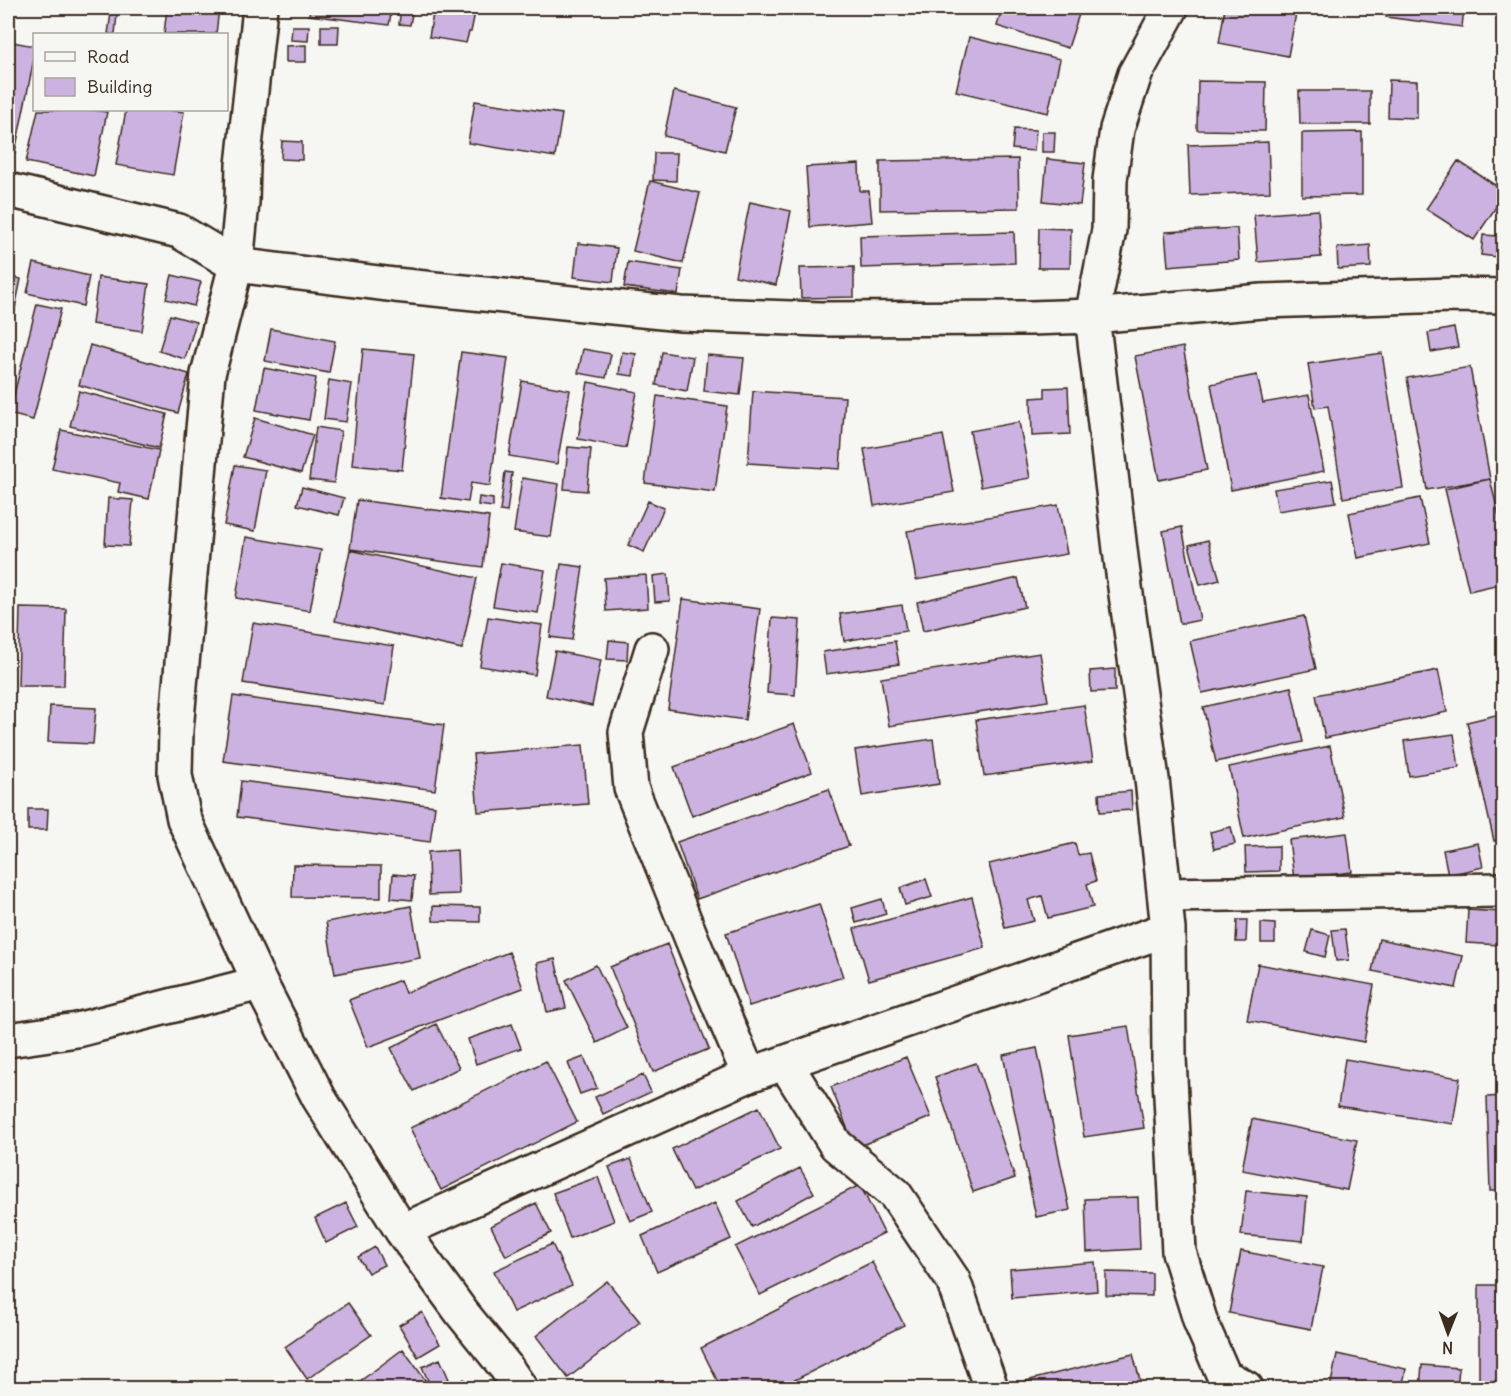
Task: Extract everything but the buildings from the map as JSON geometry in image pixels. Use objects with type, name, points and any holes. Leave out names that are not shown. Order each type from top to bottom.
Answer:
[{"type":"street","points":[[260,8],[243,165],[236,265],[208,374],[176,730],[175,775],[184,819],[260,983],[319,1098],[402,1231],[520,1389]]},
{"type":"street","points":[[1171,8],[1135,74],[1117,129],[1110,180],[1109,230],[1092,316],[1165,896],[1168,929],[1169,1058],[1179,1252],[1201,1323],[1224,1376],[1246,1389]]},
{"type":"street","points":[[8,190],[179,231],[236,265],[395,285],[681,314],[940,320],[1092,316],[1262,302],[1452,295],[1503,296]]},
{"type":"street","points":[[652,649],[626,732],[631,788],[708,979],[750,1075]]},
{"type":"street","points":[[1165,896],[1503,890]]},
{"type":"street","points":[[402,1231],[750,1075],[1168,929]]},
{"type":"street","points":[[8,1040],[77,1030],[260,983]]},
{"type":"street","points":[[785,1063],[836,1145],[895,1194],[953,1281],[991,1389]]}]
